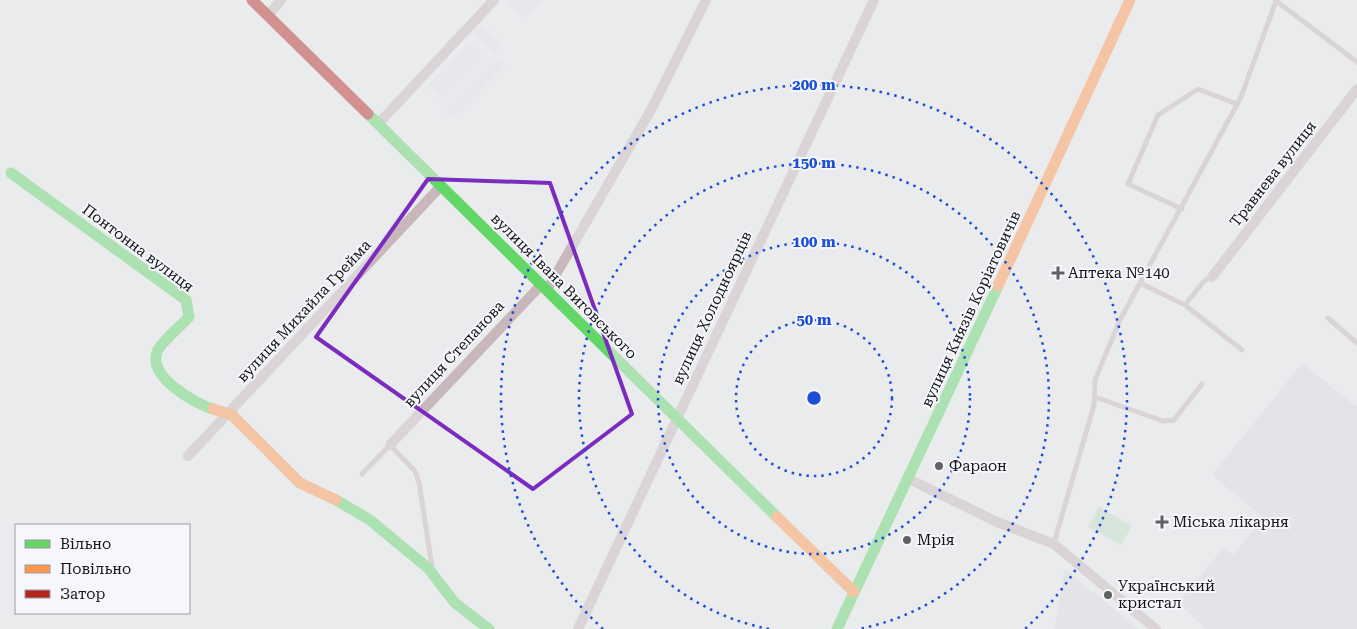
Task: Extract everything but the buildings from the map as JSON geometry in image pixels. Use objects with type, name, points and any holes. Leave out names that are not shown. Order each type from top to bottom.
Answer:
[{"type":"street","name":"вулиця Івана Виговського","points":[[252,0],[854,592]]},
{"type":"street","points":[[268,16],[282,0]]},
{"type":"street","points":[[378,124],[494,0]]},
{"type":"street","name":"вулиця Степанова","points":[[390,445],[544,288],[652,108],[706,0]]},
{"type":"street","name":"вулиця Холодноярців","points":[[578,629],[874,0]]},
{"type":"street","name":"вулиця Князів Коріатовичів","points":[[836,629],[909,479],[1128,1]]},
{"type":"street","name":"Травнева вулиця","points":[[1212,277],[1357,89]]},
{"type":"street","name":"Понтонна вулиця","points":[[11,173],[184,298],[190,307],[189,316],[161,346],[156,358],[156,364],[167,382],[189,399],[208,409],[228,413]]},
{"type":"street","name":"вулиця Михайла Грейма","points":[[188,456],[441,186]]},
{"type":"street","points":[[228,413],[300,483],[348,506],[370,520],[406,549],[433,575],[455,603],[489,629]]},
{"type":"street","points":[[909,479],[998,522],[1054,544],[1156,629]]},
{"type":"lane","points":[[1054,544],[1095,397],[1095,380],[1103,359],[1120,320],[1182,209],[1237,104],[1276,0],[1356,62]]},
{"type":"lane","points":[[1182,209],[1128,184],[1158,116],[1198,89],[1237,104]]},
{"type":"lane","points":[[1185,305],[1204,282],[1212,277]]},
{"type":"lane","points":[[1140,283],[1185,305],[1242,350]]},
{"type":"lane","points":[[1328,318],[1357,343]]},
{"type":"lane","points":[[1095,397],[1163,421],[1174,420],[1202,384]]},
{"type":"lane","points":[[362,474],[390,445],[415,471],[419,482],[433,575]]},
{"type":"highlighted area","points":[[428,179],[550,183],[632,414],[533,489],[316,337]]},
{"type":"shaded area","points":[[509,0],[543,0],[524,19],[507,2]]},
{"type":"shaded area","points":[[479,23],[503,45],[495,54],[471,33]]},
{"type":"shaded area","points":[[469,42],[484,55],[442,99],[428,86]]},
{"type":"shaded area","points":[[497,58],[505,65],[452,119],[444,111]]},
{"type":"shaded area","points":[[1302,363],[1357,407],[1357,629],[1207,629],[1178,603],[1223,548],[1233,555],[1263,518],[1212,475]]},
{"type":"shaded area","points":[[1065,569],[1138,629],[1054,629]]},
{"type":"green space","points":[[1099,507],[1132,526],[1121,545],[1088,527]]},
{"type":"traffic: fast","points":[[368,114],[777,517]]},
{"type":"traffic: fast","points":[[11,173],[186,300],[189,317],[159,348],[156,361],[159,371],[175,388],[195,401],[213,409]]},
{"type":"traffic: fast","points":[[837,629],[998,286]]},
{"type":"traffic: fast","points":[[336,500],[370,520],[428,568],[455,603],[489,629]]},
{"type":"traffic: slow","points":[[998,286],[1130,0]]},
{"type":"traffic: slow","points":[[213,409],[232,415],[300,483],[336,500]]},
{"type":"traffic: slow","points":[[777,517],[854,592]]},
{"type":"traffic: jam","points":[[252,0],[368,114]]},
{"type":"place","name":"Аптека №140","points":[[1058,273]]},
{"type":"place","name":"Фараон","points":[[939,466]]},
{"type":"place","name":"Міська лікарня","points":[[1162,522]]},
{"type":"place","name":"Мрія","points":[[907,540]]},
{"type":"place","name":"Український кристал","points":[[1108,595]]}]
